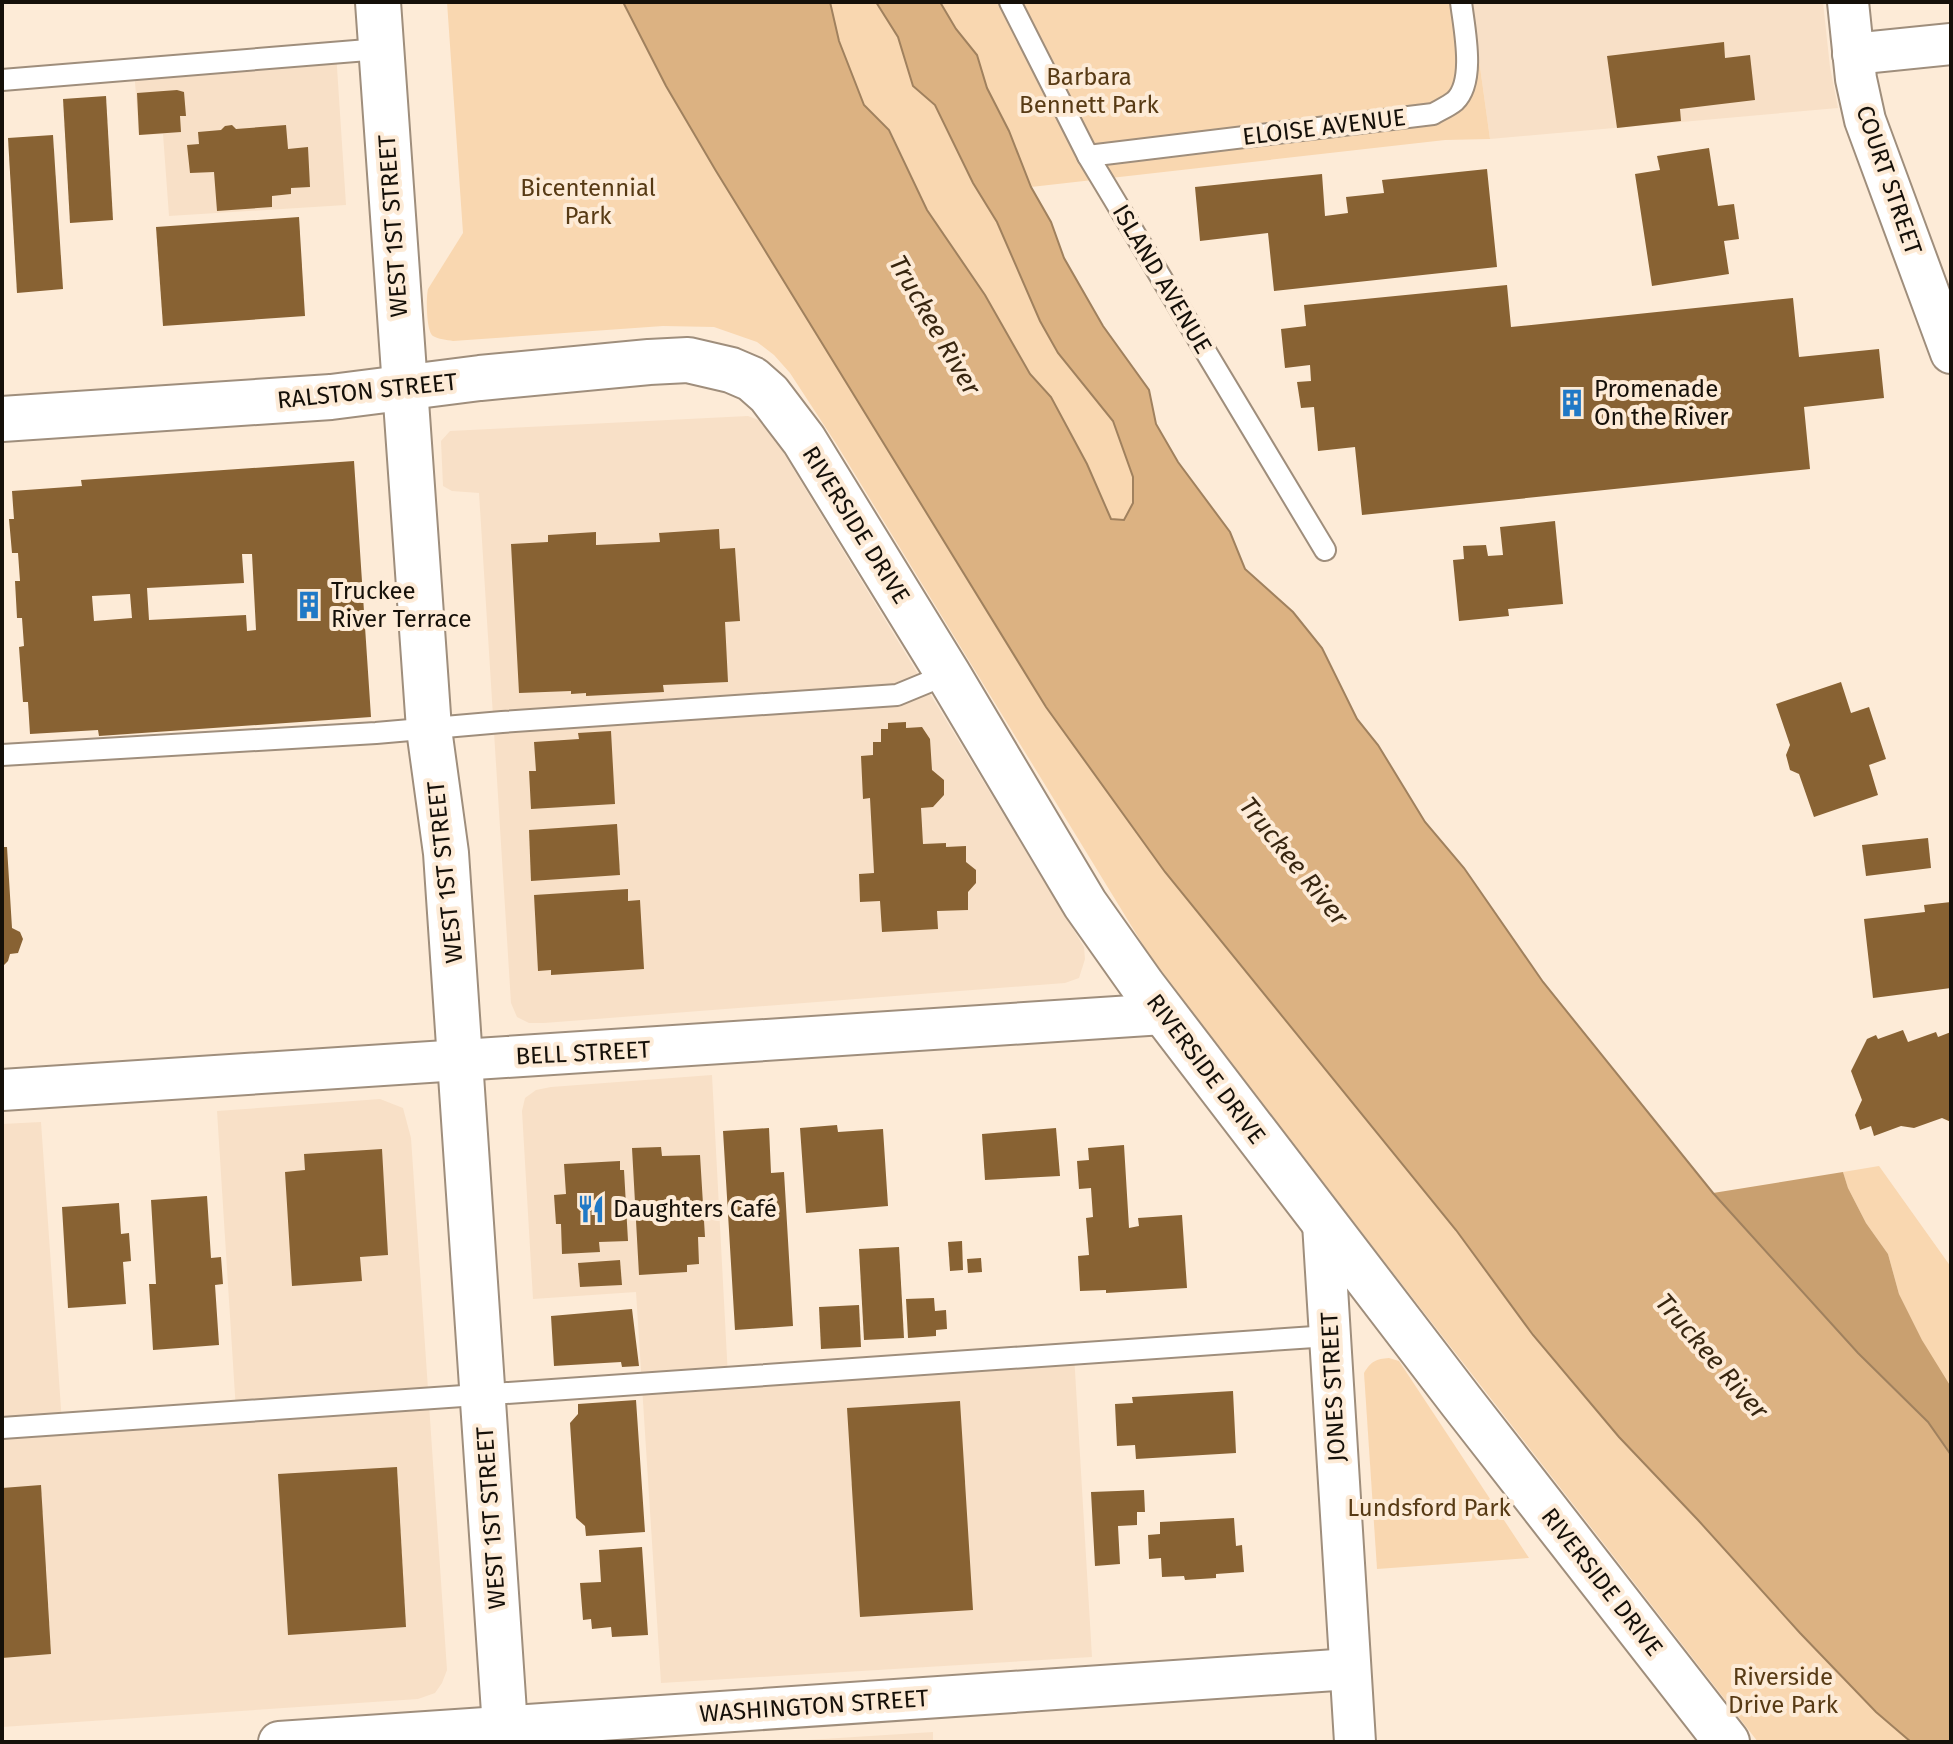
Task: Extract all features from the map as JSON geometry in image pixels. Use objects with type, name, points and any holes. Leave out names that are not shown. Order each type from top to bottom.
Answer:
[{"type":"street","name":"WEST 1ST STREET","points":[[378,2],[429,729],[446,853],[506,1735]]},
{"type":"street","name":"COURT STREET","points":[[1848,2],[1853,54],[1865,120],[1950,349]]},
{"type":"street","points":[[1853,54],[1951,44]]},
{"type":"street","name":"RALSTON STREET","points":[[2,419],[331,397],[480,378],[649,362],[688,360],[731,370]]},
{"type":"street","name":"RIVERSIDE DRIVE","points":[[731,370],[752,379],[769,394],[804,440],[1085,904],[1163,1014],[1727,1742]]},
{"type":"street","name":"BELL STREET","points":[[2,1090],[1163,1014]]},
{"type":"street","name":"JONES STREET","points":[[1323,1223],[1355,1742]]},
{"type":"street","name":"WASHINGTON STREET","points":[[279,1742],[506,1735],[1350,1669]]},
{"type":"lane","name":"ISLAND AVENUE","points":[[1010,2],[1088,156],[1325,550]]},
{"type":"lane","name":"ELOISE AVENUE","points":[[1088,156],[1433,114],[1457,100],[1465,79],[1467,50],[1461,2]]},
{"type":"lane","points":[[2,80],[380,49]]},
{"type":"lane","points":[[2,755],[429,729],[897,695],[948,674]]},
{"type":"lane","points":[[2,1428],[1329,1336]]},
{"type":"shaded area","points":[[1471,2],[1823,2],[1838,108],[1490,139]]},
{"type":"shaded area","points":[[336,52],[346,205],[169,216],[163,134],[139,135],[134,69]]},
{"type":"shaded area","points":[[748,416],[761,421],[772,434],[1084,947],[1085,959],[1079,978],[1065,983],[544,1023],[529,1023],[517,1017],[511,1003],[479,493],[452,491],[443,486],[441,441],[450,431]]},
{"type":"shaded area","points":[[712,1075],[728,1377],[1074,1354],[1092,1657],[661,1683],[636,1292],[533,1299],[522,1111],[525,1098],[536,1090],[551,1087]]},
{"type":"shaded area","points":[[380,1099],[403,1108],[411,1138],[447,1670],[442,1683],[435,1693],[418,1699],[2,1727],[2,1124],[41,1122],[62,1423],[236,1411],[217,1111]]},
{"type":"shaded area","points":[[1843,1172],[1866,1223],[1888,1254],[1899,1294],[1922,1340],[1951,1387],[1951,1455],[1928,1422],[1858,1353],[1713,1193]]},
{"type":"shaded area","points":[[933,1732],[933,1742],[776,1742]]},
{"type":"green space","points":[[447,2],[623,2],[666,86],[1046,707],[1165,872],[1456,1230],[1533,1335],[1619,1437],[1800,1633],[1876,1712],[1911,1742],[1758,1742],[1191,1013],[1148,953],[837,445],[790,373],[774,355],[757,342],[714,327],[663,326],[453,341],[433,336],[428,321],[428,289],[463,233]]},
{"type":"green space","points":[[830,2],[876,2],[898,37],[913,86],[935,105],[973,183],[997,222],[1040,321],[1113,421],[1133,477],[1133,503],[1125,520],[1111,519],[1087,464],[1051,397],[1030,374],[927,210],[890,130],[864,105],[839,41]]},
{"type":"green space","name":"Barbara Bennett Park","points":[[940,2],[1471,2],[1490,139],[1445,140],[1031,187],[1009,131],[987,88],[977,55]]},
{"type":"green space","points":[[1879,1166],[1951,1267],[1951,1387],[1922,1340],[1899,1294],[1888,1254],[1866,1223],[1843,1172]]},
{"type":"green space","name":"Lundsford Park","points":[[1389,1358],[1399,1361],[1529,1558],[1377,1569],[1364,1373],[1374,1361]]},
{"type":"water","name":"Truckee River","points":[[623,2],[830,2],[839,41],[864,105],[889,130],[927,210],[985,295],[1030,374],[1051,397],[1087,464],[1111,519],[1124,520],[1133,503],[1133,477],[1113,421],[1058,353],[1040,321],[997,222],[973,183],[935,105],[913,86],[898,37],[876,2],[940,2],[977,55],[987,88],[1009,131],[1031,187],[1051,222],[1064,258],[1103,326],[1149,390],[1156,424],[1178,462],[1230,532],[1245,569],[1293,612],[1322,648],[1357,719],[1378,745],[1425,822],[1464,868],[1543,982],[1713,1193],[1858,1353],[1928,1422],[1951,1455],[1951,1742],[1911,1742],[1876,1712],[1619,1437],[1533,1335],[1456,1230],[1165,872],[1046,707],[716,171],[666,86]]},
{"type":"building","points":[[1724,42],[1725,58],[1750,55],[1755,100],[1680,109],[1681,121],[1617,128],[1607,56]]},
{"type":"building","points":[[184,92],[186,116],[180,116],[181,132],[139,135],[137,93]]},
{"type":"building","points":[[106,96],[113,220],[70,223],[63,99]]},
{"type":"building","points":[[232,125],[236,129],[286,125],[288,149],[308,147],[310,187],[291,188],[291,194],[272,196],[272,207],[217,211],[214,172],[190,173],[187,145],[199,144],[198,132],[221,130]]},
{"type":"building","points":[[53,135],[63,289],[17,293],[8,138]]},
{"type":"building","points":[[1709,148],[1718,206],[1734,204],[1739,239],[1724,241],[1729,274],[1652,286],[1635,174],[1660,170],[1657,156]]},
{"type":"building","points":[[1487,169],[1497,267],[1274,291],[1268,233],[1200,241],[1195,187],[1322,174],[1325,216],[1348,213],[1346,197],[1384,193],[1382,180]]},
{"type":"building","points":[[299,217],[305,316],[163,326],[156,227]]},
{"type":"building","name":"Promenade On the River","points":[[1507,285],[1511,327],[1793,298],[1799,357],[1879,349],[1884,398],[1804,407],[1810,469],[1362,515],[1355,447],[1318,451],[1314,407],[1301,408],[1297,382],[1311,381],[1310,365],[1285,368],[1281,329],[1306,326],[1304,305]]},
{"type":"building","name":"Truckee River Terrace","points":[[354,461],[371,717],[99,736],[98,730],[30,734],[28,702],[23,702],[19,647],[24,646],[22,618],[17,618],[15,581],[20,581],[18,553],[12,553],[9,519],[14,519],[12,491],[82,486],[81,480]],"holes":[[[242,554],[252,554],[256,630],[247,631],[246,615],[149,620],[147,588],[244,583]],[[130,594],[132,618],[94,621],[92,596]]]},
{"type":"building","points":[[1555,521],[1563,604],[1508,609],[1509,616],[1459,621],[1453,560],[1464,559],[1463,546],[1486,545],[1488,556],[1503,555],[1500,527]]},
{"type":"building","points":[[719,529],[720,549],[735,548],[740,621],[725,622],[728,682],[663,685],[664,692],[586,696],[586,693],[571,694],[571,691],[519,693],[511,544],[548,542],[548,535],[596,532],[596,545],[660,542],[659,533]]},
{"type":"building","points":[[1841,682],[1851,713],[1869,707],[1886,759],[1869,765],[1878,795],[1814,817],[1799,774],[1790,770],[1786,755],[1790,745],[1776,704]]},
{"type":"building","points":[[906,722],[906,728],[922,727],[930,739],[932,770],[944,780],[944,795],[933,807],[921,808],[923,844],[966,846],[966,862],[976,870],[976,883],[968,892],[968,910],[937,911],[938,929],[882,932],[880,901],[860,902],[859,874],[874,873],[870,798],[863,799],[861,756],[873,755],[873,742],[881,742],[881,729],[888,729],[888,723]]},
{"type":"building","points":[[611,731],[615,804],[531,809],[529,771],[536,771],[534,742],[579,739],[578,733]]},
{"type":"building","points":[[617,824],[620,875],[531,881],[529,830]]},
{"type":"building","points":[[1928,838],[1931,868],[1866,876],[1862,845]]},
{"type":"building","points":[[2,847],[7,847],[12,928],[20,932],[23,939],[18,953],[10,954],[2,967]]},
{"type":"building","points":[[628,889],[628,901],[640,900],[644,969],[551,975],[551,970],[538,971],[534,895]]},
{"type":"building","points":[[1951,902],[1951,988],[1873,998],[1864,919],[1925,912],[1924,905]]},
{"type":"building","points":[[1903,1030],[1908,1042],[1936,1032],[1938,1037],[1951,1032],[1951,1122],[1942,1118],[1914,1128],[1901,1126],[1874,1136],[1871,1126],[1860,1130],[1855,1115],[1862,1100],[1851,1071],[1867,1039],[1876,1035],[1878,1039]]},
{"type":"building","points":[[837,1125],[838,1132],[883,1129],[888,1206],[806,1213],[800,1128]]},
{"type":"building","points":[[769,1128],[771,1173],[784,1172],[793,1326],[735,1330],[723,1131]]},
{"type":"building","points":[[1056,1128],[1060,1176],[985,1180],[982,1134]]},
{"type":"building","points":[[1124,1145],[1129,1228],[1139,1226],[1138,1218],[1182,1215],[1187,1288],[1106,1293],[1106,1290],[1080,1291],[1078,1256],[1089,1255],[1086,1218],[1093,1217],[1091,1188],[1079,1189],[1077,1161],[1089,1160],[1088,1148]]},
{"type":"building","points":[[661,1147],[662,1156],[700,1155],[705,1237],[698,1237],[699,1264],[687,1265],[687,1272],[639,1275],[632,1148]]},
{"type":"building","points":[[382,1149],[388,1255],[360,1257],[362,1281],[292,1286],[285,1172],[305,1170],[304,1154]]},
{"type":"building","name":"Daughters Café","points":[[620,1161],[620,1170],[624,1170],[628,1241],[599,1242],[600,1252],[562,1254],[561,1224],[556,1224],[554,1195],[566,1194],[564,1164]]},
{"type":"building","points":[[207,1196],[211,1258],[221,1257],[223,1284],[215,1285],[219,1345],[153,1350],[149,1284],[156,1284],[151,1200]]},
{"type":"building","points":[[119,1203],[121,1234],[129,1233],[131,1261],[123,1262],[126,1304],[68,1308],[62,1207]]},
{"type":"building","points":[[962,1241],[963,1270],[950,1271],[948,1242]]},
{"type":"building","points":[[899,1247],[904,1338],[864,1340],[859,1249]]},
{"type":"building","points":[[981,1258],[982,1272],[968,1273],[967,1259]]},
{"type":"building","points":[[620,1260],[622,1285],[580,1287],[578,1263]]},
{"type":"building","points":[[934,1298],[935,1311],[946,1310],[947,1329],[936,1330],[936,1336],[908,1338],[906,1299]]},
{"type":"building","points":[[859,1305],[861,1347],[821,1349],[819,1307]]},
{"type":"building","points":[[632,1309],[639,1366],[622,1367],[621,1362],[554,1366],[551,1316]]},
{"type":"building","points":[[1233,1391],[1236,1453],[1136,1459],[1135,1445],[1117,1446],[1115,1404],[1133,1403],[1132,1397]]},
{"type":"building","points":[[636,1400],[645,1532],[586,1536],[585,1526],[576,1518],[570,1423],[578,1414],[578,1404]]},
{"type":"building","points":[[960,1401],[973,1610],[860,1617],[847,1408]]},
{"type":"building","points":[[397,1467],[406,1627],[288,1635],[278,1474]]},
{"type":"building","points":[[41,1485],[51,1654],[2,1658],[2,1488]]},
{"type":"building","points":[[1144,1490],[1145,1512],[1137,1512],[1137,1525],[1118,1526],[1120,1564],[1095,1566],[1091,1492]]},
{"type":"building","points":[[1234,1518],[1236,1546],[1242,1545],[1244,1572],[1185,1580],[1184,1576],[1162,1577],[1161,1558],[1149,1559],[1148,1535],[1160,1534],[1160,1522]]},
{"type":"building","points":[[642,1547],[648,1635],[612,1637],[611,1627],[592,1629],[591,1619],[583,1620],[580,1583],[601,1582],[599,1550]]},
{"type":"place","name":"Promenade On the River","points":[[1572,403]]},
{"type":"place","name":"Truckee River Terrace","points":[[309,605]]},
{"type":"place","name":"Daughters Café","points":[[591,1209]]},
{"type":"park label","name":"Bicentennial Park","points":[[588,202]]},
{"type":"park label","name":"Riverside Drive Park","points":[[1783,1691]]}]
